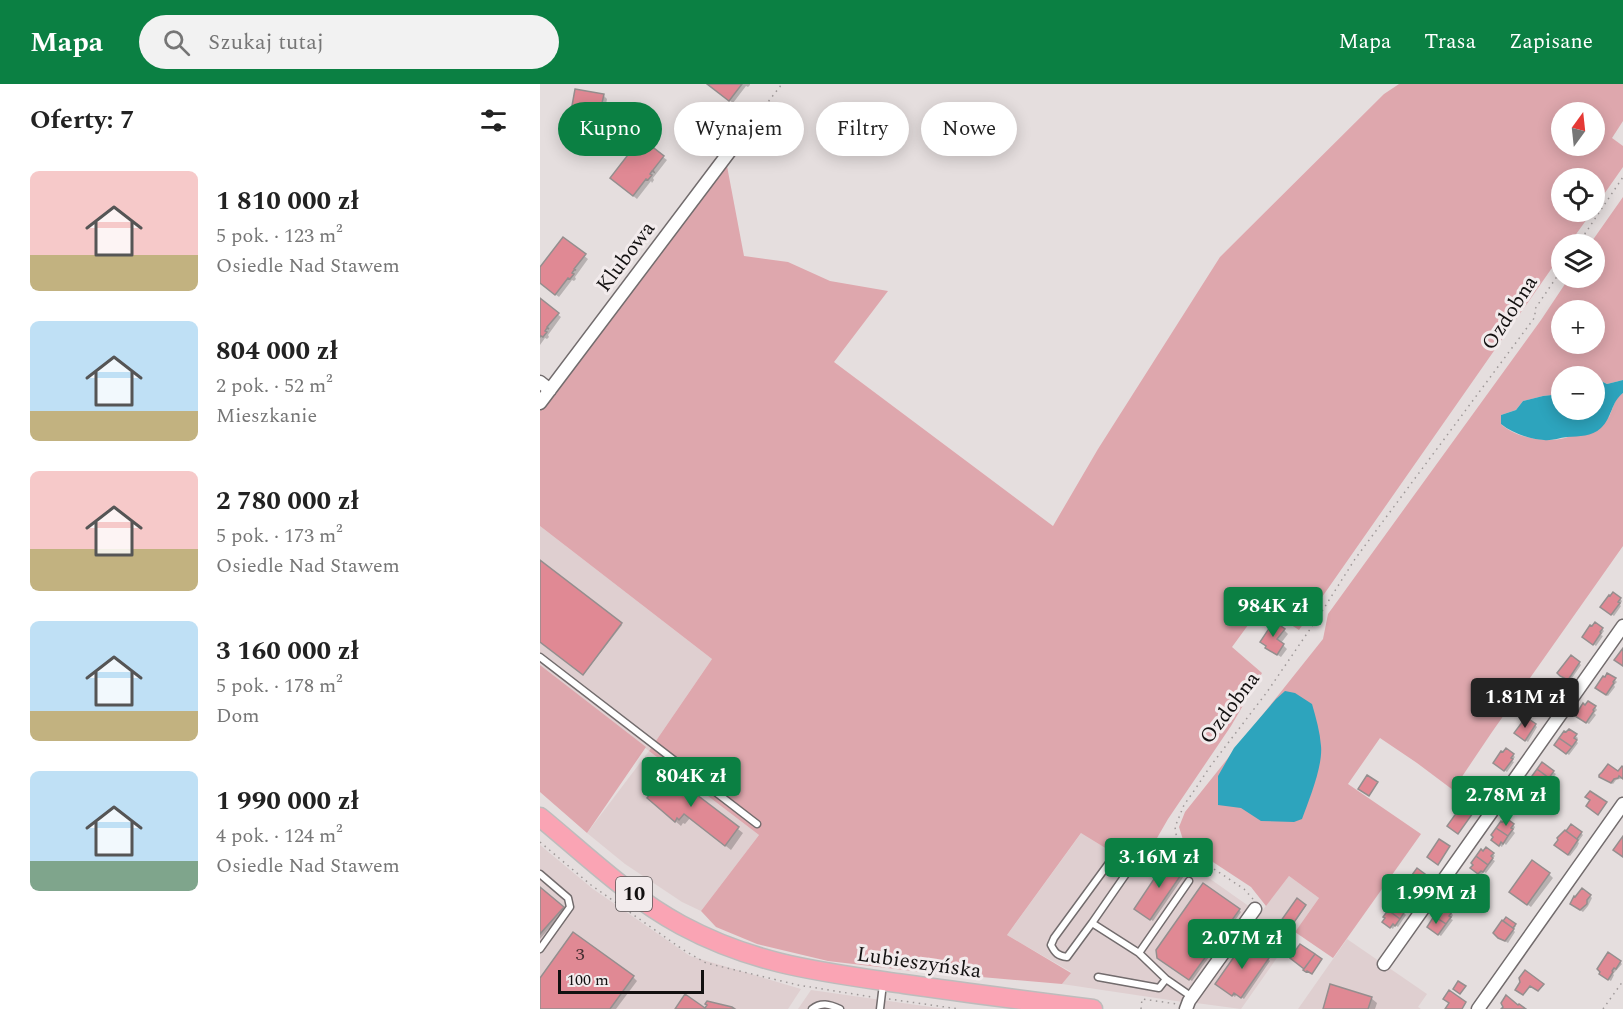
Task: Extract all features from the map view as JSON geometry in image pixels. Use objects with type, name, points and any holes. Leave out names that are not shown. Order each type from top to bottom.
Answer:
[{"type":"main road","name":"Lubieszyńska","points":[[540,817],[659,912],[692,931],[741,952],[802,969],[978,998],[1093,1009]]},
{"type":"street","name":"Klubowa","points":[[540,403],[545,386],[726,156]]},
{"type":"street","points":[[1384,964],[1623,626]]},
{"type":"street","points":[[1478,1009],[1623,804]]},
{"type":"street","points":[[1188,1004],[1255,909]]},
{"type":"lane","points":[[540,657],[757,824]]},
{"type":"lane","points":[[1114,860],[1126,868],[1126,874],[1092,923],[1067,957],[1060,956],[1054,951],[1051,945],[1054,938],[1109,863],[1114,860]]},
{"type":"lane","points":[[540,874],[568,898],[570,907],[540,949]]},
{"type":"lane","points":[[1139,953],[1189,880]]},
{"type":"lane","points":[[1092,923],[1139,953],[1188,1004]]},
{"type":"lane","points":[[1098,977],[1159,988],[1166,979]]},
{"type":"lane","points":[[880,1009],[884,981]]},
{"type":"lane","points":[[812,1009],[820,1004],[827,1004],[840,1009]]},
{"type":"path","points":[[768,102],[782,84]]},
{"type":"path","points":[[1585,234],[1623,177]]},
{"type":"path","name":"Ozdobna","points":[[1255,909],[1253,899],[1244,889],[1184,849],[1175,831],[1178,818],[1209,768],[1267,692],[1355,559],[1535,317],[1535,309],[1551,286]]},
{"type":"path","points":[[1603,1009],[1623,981]]},
{"type":"path","points":[[1141,1009],[1142,999],[1188,1004]]},
{"type":"shaded area","points":[[1399,84],[1623,84],[1623,121],[1612,138],[1623,146],[1623,167],[1605,193],[1605,168],[1551,168],[1551,222],[1585,222],[1576,234],[1551,234],[1551,269],[1299,630],[1262,606],[1232,647],[1262,673],[1231,726],[1168,819],[1142,864],[1143,871],[1081,833],[1007,935],[1071,973],[1062,984],[828,961],[757,944],[716,927],[701,911],[759,835],[649,751],[712,659],[540,526],[540,411],[727,166],[744,256],[788,262],[830,281],[888,291],[834,362],[1053,526],[1098,449],[1220,257],[1384,94]]},
{"type":"shaded area","points":[[1623,197],[1623,380],[1605,383],[1605,366],[1551,366],[1551,395],[1523,401],[1516,410],[1501,415],[1501,424],[1515,433],[1531,438],[1549,440],[1565,438],[1609,417],[1617,397],[1623,393],[1623,546],[1453,790],[1380,738],[1348,784],[1421,834],[1333,958],[1295,932],[1319,898],[1289,876],[1266,906],[1251,887],[1184,843],[1179,827],[1185,812],[1323,639],[1328,614],[1551,305],[1551,354],[1605,354],[1605,300],[1554,300],[1562,288],[1605,288],[1605,234],[1597,234]]},
{"type":"shaded area","points":[[540,526],[712,659],[649,751],[540,665]]},
{"type":"shaded area","points":[[540,665],[646,747],[587,833],[540,792]]},
{"type":"shaded area","points":[[649,751],[759,835],[701,911],[682,902],[625,864],[587,833]]},
{"type":"shaded area","points":[[1082,832],[1142,871],[1162,845],[1250,907],[1183,1002],[1062,984],[1071,972],[1007,935]]},
{"type":"shaded area","points":[[540,845],[593,889],[690,956],[801,989],[788,1009],[540,1009]]},
{"type":"shaded area","points":[[1289,876],[1319,898],[1241,1009],[1196,1003],[1244,934]]},
{"type":"shaded area","points":[[1347,939],[1427,994],[1418,1007],[1421,1009],[1298,1009]]},
{"type":"shaded area","points":[[811,990],[945,1009],[798,1009]]},
{"type":"water","points":[[1623,380],[1623,393],[1616,401],[1605,424],[1585,436],[1544,440],[1521,435],[1501,424],[1501,415],[1516,410],[1523,401],[1551,395],[1551,420],[1605,420],[1605,383]]},
{"type":"water","points":[[1285,691],[1295,693],[1312,704],[1318,725],[1321,754],[1318,773],[1302,819],[1294,822],[1261,821],[1241,808],[1218,805],[1218,776],[1234,748]]},
{"type":"building","points":[[707,84],[742,84],[729,101]]},
{"type":"building","points":[[575,89],[604,94],[602,102],[573,102]]},
{"type":"building","points":[[627,156],[664,156],[653,170],[654,172],[650,174],[652,175],[633,196],[610,178]]},
{"type":"building","points":[[563,237],[586,254],[574,269],[576,270],[572,273],[574,274],[555,295],[540,283],[540,267]]},
{"type":"building","points":[[540,298],[559,313],[547,327],[549,329],[547,328],[543,337],[540,337]]},
{"type":"building","points":[[540,560],[622,623],[583,675],[540,642]]},
{"type":"building","points":[[1613,592],[1621,598],[1611,615],[1600,607]]},
{"type":"building","points":[[1274,621],[1285,629],[1277,639],[1284,644],[1277,655],[1260,642]]},
{"type":"building","points":[[1595,622],[1603,628],[1593,645],[1582,637],[1590,625],[1592,626]]},
{"type":"building","points":[[1623,648],[1623,666],[1614,660]]},
{"type":"building","points":[[1571,655],[1580,662],[1568,680],[1557,673]]},
{"type":"building","points":[[1607,673],[1616,678],[1606,695],[1595,688]]},
{"type":"building","points":[[1548,687],[1557,693],[1547,710],[1536,702]]},
{"type":"building","points":[[1588,701],[1596,706],[1586,723],[1575,716],[1583,703],[1585,705]]},
{"type":"building","points":[[1526,717],[1536,724],[1525,741],[1514,733]]},
{"type":"building","points":[[1569,729],[1577,734],[1574,738],[1577,740],[1572,747],[1559,738],[1564,731]]},
{"type":"building","points":[[1559,738],[1572,747],[1566,754],[1554,745]]},
{"type":"building","points":[[1506,748],[1514,754],[1504,771],[1493,763],[1501,751],[1503,752]]},
{"type":"building","points":[[1542,762],[1554,771],[1549,778],[1537,769]]},
{"type":"building","points":[[1608,764],[1618,771],[1623,767],[1623,779],[1619,776],[1611,783],[1599,777]]},
{"type":"building","points":[[1537,769],[1549,778],[1540,787],[1532,782],[1534,778],[1532,776]]},
{"type":"building","points":[[667,772],[739,827],[725,846],[684,814],[675,822],[647,798]]},
{"type":"building","points":[[1367,775],[1378,782],[1369,796],[1358,789]]},
{"type":"building","points":[[1482,778],[1493,785],[1481,802],[1470,795]]},
{"type":"building","points":[[1524,791],[1532,797],[1522,814],[1511,806]]},
{"type":"building","points":[[1590,791],[1607,802],[1598,815],[1586,806],[1590,800],[1585,797]]},
{"type":"building","points":[[1462,805],[1473,813],[1458,834],[1447,826]]},
{"type":"building","points":[[1506,818],[1514,824],[1508,836],[1496,828]]},
{"type":"building","points":[[1571,824],[1582,832],[1577,839],[1566,831]]},
{"type":"building","points":[[1496,828],[1508,836],[1499,846],[1491,840],[1493,837],[1491,835]]},
{"type":"building","points":[[1565,830],[1578,840],[1568,855],[1554,845]]},
{"type":"building","points":[[1623,836],[1623,857],[1613,850]]},
{"type":"building","points":[[1439,839],[1450,846],[1438,865],[1427,857]]},
{"type":"building","points":[[1486,847],[1494,853],[1488,865],[1476,856],[1481,849],[1483,851]]},
{"type":"building","points":[[1476,856],[1488,865],[1483,872],[1478,874],[1470,868]]},
{"type":"building","points":[[1168,858],[1185,869],[1150,920],[1134,909]]},
{"type":"building","points":[[1532,860],[1550,873],[1527,905],[1509,892]]},
{"type":"building","points":[[1417,868],[1429,877],[1422,888],[1409,879]]},
{"type":"building","points":[[1466,876],[1474,881],[1468,893],[1456,885],[1461,878]]},
{"type":"building","points":[[1409,879],[1422,888],[1417,895],[1415,893],[1412,897],[1404,891],[1406,887],[1404,886]]},
{"type":"building","points":[[1203,883],[1240,909],[1189,980],[1157,958],[1156,950]]},
{"type":"building","points":[[1456,885],[1468,893],[1463,900],[1451,892]]},
{"type":"building","points":[[540,887],[564,907],[540,934]]},
{"type":"building","points":[[1582,888],[1591,895],[1587,904],[1580,910],[1570,904]]},
{"type":"building","points":[[1297,898],[1306,905],[1288,931],[1278,925]]},
{"type":"building","points":[[1397,901],[1405,906],[1400,919],[1388,910]]},
{"type":"building","points":[[1444,906],[1452,912],[1446,924],[1434,916],[1439,908],[1441,910]]},
{"type":"building","points":[[1388,910],[1400,919],[1395,926],[1393,924],[1390,928],[1382,922]]},
{"type":"building","points":[[1434,916],[1446,924],[1438,935],[1427,927]]},
{"type":"building","points":[[1506,917],[1516,924],[1513,928],[1503,921]]},
{"type":"building","points":[[1502,920],[1514,929],[1505,941],[1493,933]]},
{"type":"building","points":[[1274,922],[1288,931],[1276,949],[1262,939]]},
{"type":"building","points":[[573,932],[634,976],[610,1009],[540,1009],[540,978]]},
{"type":"building","points":[[1245,941],[1269,958],[1241,998],[1234,993],[1232,996],[1215,984]]},
{"type":"building","points":[[1300,944],[1315,954],[1304,969],[1290,958]]},
{"type":"building","points":[[1608,952],[1621,961],[1616,969],[1614,968],[1608,980],[1599,974],[1597,969]]},
{"type":"building","points":[[1315,954],[1322,959],[1312,974],[1303,970]]},
{"type":"building","points":[[1525,970],[1544,984],[1538,991],[1530,986],[1523,995],[1515,990]]},
{"type":"building","points":[[1458,981],[1466,986],[1460,994],[1453,989]]},
{"type":"building","points":[[1330,984],[1372,997],[1368,1009],[1323,1009]]},
{"type":"building","points":[[1449,990],[1466,1002],[1462,1009],[1445,1009],[1449,1003],[1443,999]]},
{"type":"building","points":[[685,994],[705,1008],[706,1009],[675,1009]]},
{"type":"building","points":[[1506,995],[1526,1009],[1501,1009],[1503,1007],[1501,1003]]},
{"type":"building","points":[[707,1001],[732,1007],[735,1009],[706,1009]]}]
